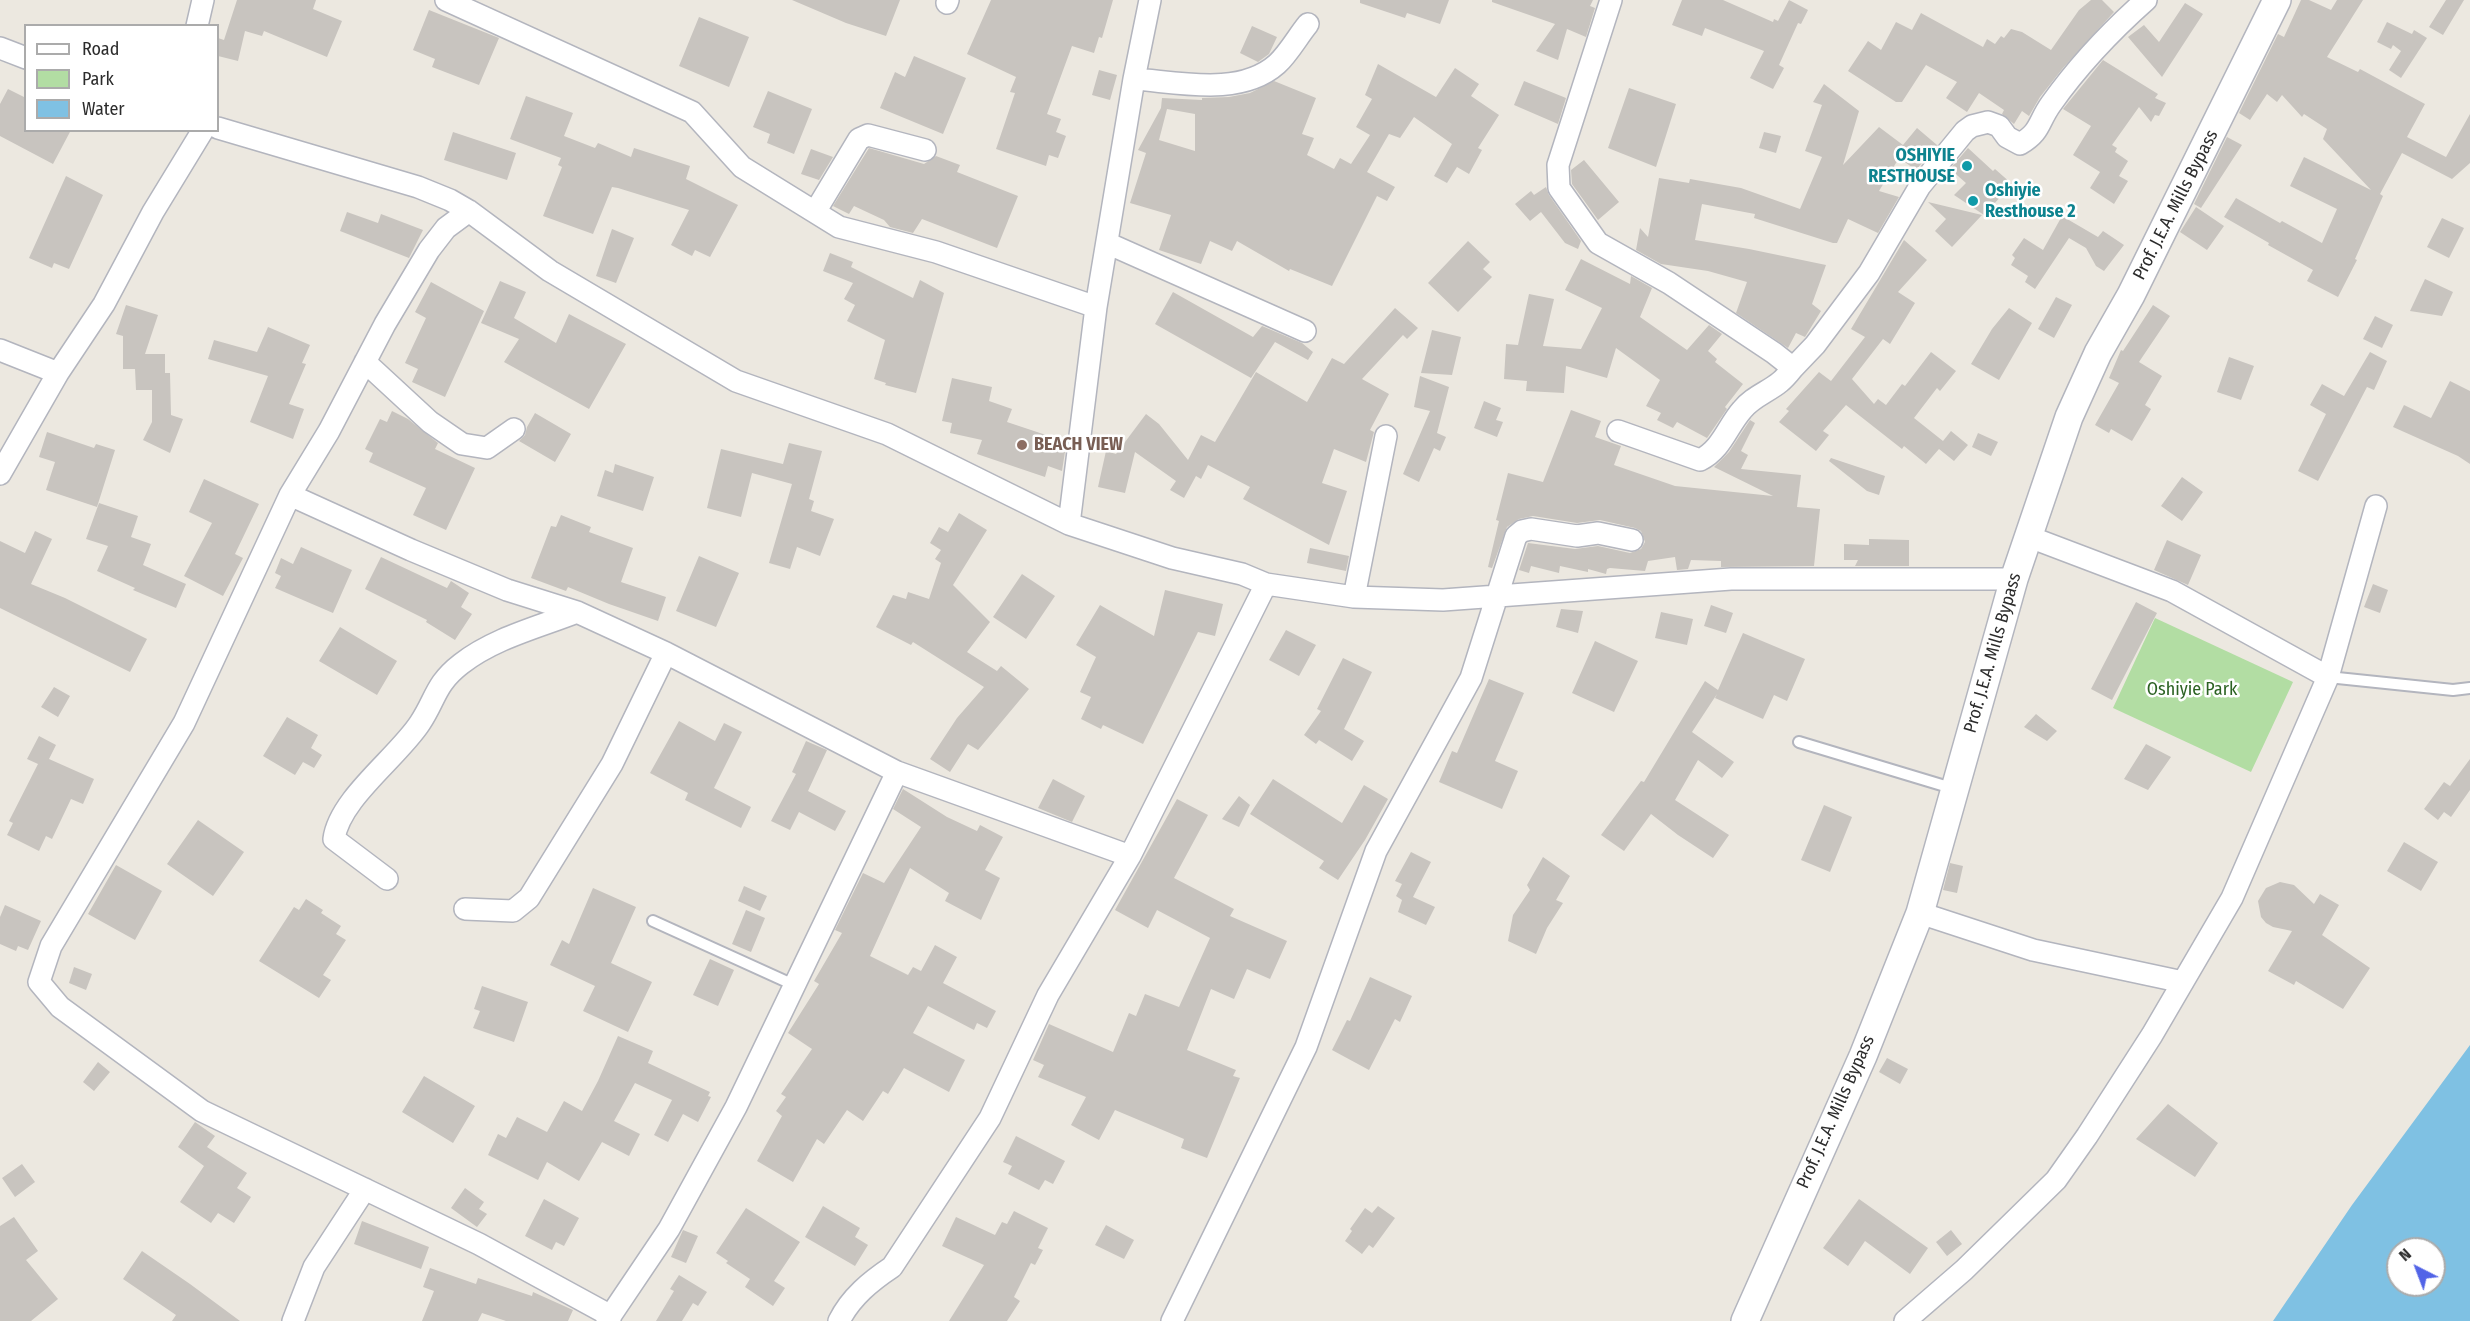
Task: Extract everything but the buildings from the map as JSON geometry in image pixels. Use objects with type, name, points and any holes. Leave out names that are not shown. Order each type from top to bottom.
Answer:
[{"type":"street","points":[[197,24],[203,0]]},
{"type":"street","points":[[447,0],[692,112],[742,167],[839,226],[854,232],[936,252],[1096,307]]},
{"type":"street","points":[[1069,524],[1096,307],[1134,79],[1150,0]]},
{"type":"street","points":[[1611,0],[1558,165],[1560,188],[1598,243],[1669,283],[1793,368]]},
{"type":"street","points":[[1618,431],[1700,460],[1709,456],[1718,447],[1741,410],[1750,401],[1780,382],[1815,345],[1869,273],[1920,186],[1965,131],[1972,126],[1988,122],[1999,126],[2007,137],[2020,144],[2033,137],[2050,105],[2110,32],[2146,0]]},
{"type":"street","name":"Prof. J.E.A. Mills Bypass","points":[[1745,1321],[1863,1056],[1920,913],[2014,579],[2069,417],[2098,352],[2131,295],[2277,0]]},
{"type":"street","points":[[1134,79],[1223,85],[1256,77],[1277,64],[1308,24]]},
{"type":"street","points":[[0,48],[24,57]]},
{"type":"street","points":[[219,128],[418,187],[450,200],[469,211],[550,271],[736,381],[886,434],[1069,524],[1172,558],[1242,574],[1266,584],[1354,597],[1443,600],[1731,579],[2014,579]]},
{"type":"street","points":[[0,474],[58,373],[104,304],[153,212],[202,132]]},
{"type":"street","points":[[815,212],[864,136],[868,135],[925,150]]},
{"type":"street","points":[[469,211],[446,228],[429,250],[365,362],[329,431],[290,495],[184,723],[51,946],[39,982],[60,1007],[202,1111],[479,1244],[609,1318],[669,1229],[719,1137],[897,772]]},
{"type":"street","points":[[1107,243],[1305,331]]},
{"type":"street","points":[[0,350],[58,373]]},
{"type":"street","points":[[365,362],[430,422],[462,444],[487,448],[514,429]]},
{"type":"street","points":[[1354,597],[1386,436]]},
{"type":"street","points":[[290,495],[411,550],[496,585],[577,612],[666,653],[897,772],[1130,856]]},
{"type":"street","points":[[1905,1321],[1964,1270],[2056,1180],[2087,1136],[2183,982],[2232,898],[2328,677],[2376,506]]},
{"type":"street","points":[[1172,1321],[1306,1047],[1376,851],[1471,678],[1516,536],[1522,531],[1531,529],[1577,536],[1598,533],[1632,540]]},
{"type":"street","points":[[2027,536],[2172,591],[2328,677]]},
{"type":"street","points":[[839,1321],[845,1310],[869,1282],[892,1267],[990,1118],[1048,995],[1130,856],[1266,584]]},
{"type":"street","points":[[387,879],[334,838],[335,827],[343,815],[361,790],[420,723],[440,683],[461,663],[491,645],[577,612]]},
{"type":"street","points":[[465,909],[513,911],[529,898],[612,764],[666,653]]},
{"type":"street","points":[[1920,913],[2033,950],[2183,982]]},
{"type":"street","points":[[293,1321],[314,1267],[366,1190]]},
{"type":"lane","points":[[2328,677],[2453,690],[2470,688]]},
{"type":"lane","points":[[1799,742],[1956,789]]},
{"type":"lane","points":[[653,921],[794,985]]},
{"type":"green space","name":"Oshiyie Park","points":[[2155,618],[2293,682],[2251,772],[2113,708]]},
{"type":"water","points":[[2470,1045],[2470,1321],[2273,1321],[2352,1205]]},
{"type":"place","name":"OSHIYIE RESTHOUSE","points":[[1967,166]]},
{"type":"place","name":"Oshiyie Resthouse 2","points":[[1973,201]]},
{"type":"place","name":"BEACH VIEW","points":[[1022,445]]}]
